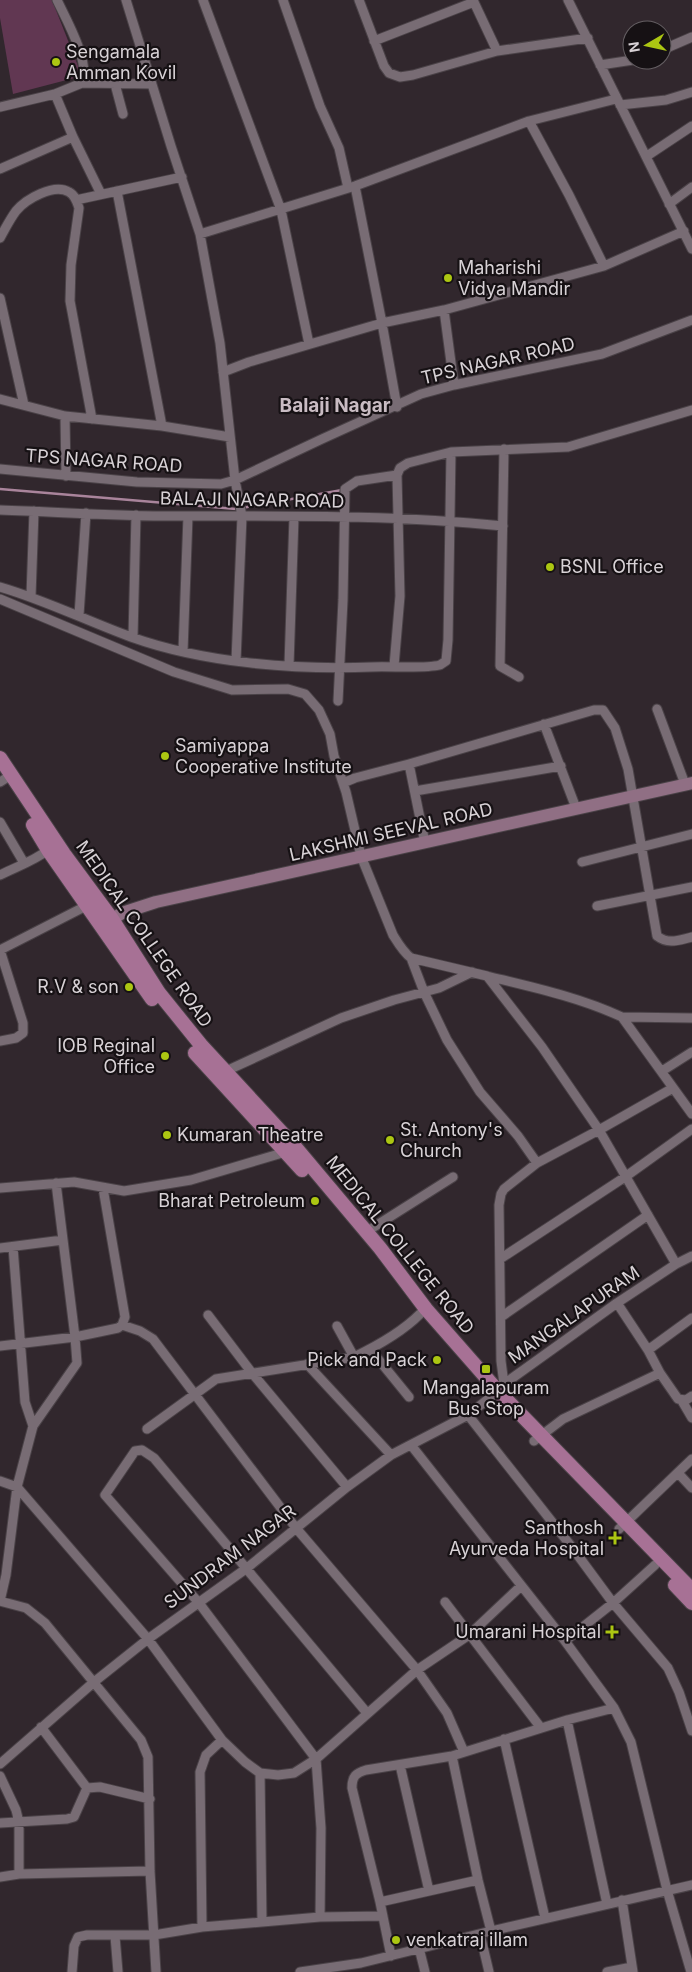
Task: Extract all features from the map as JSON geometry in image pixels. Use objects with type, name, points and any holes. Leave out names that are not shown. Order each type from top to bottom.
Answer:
[{"type":"main road","name":"MEDICAL COLLEGE ROAD","points":[[0,758],[3,778],[48,850],[88,905],[107,922]]},
{"type":"main road","name":"MEDICAL COLLEGE ROAD","points":[[3,778],[75,869],[107,922],[194,1051],[292,1150],[420,1314],[498,1390]]},
{"type":"main road","name":"MEDICAL COLLEGE ROAD","points":[[156,996],[226,1071],[292,1150],[366,1232],[426,1309],[498,1390],[537,1438],[622,1526],[692,1590]]},
{"type":"main road","name":"MEDICAL COLLEGE ROAD","points":[[622,1526],[655,1565],[692,1603]]},
{"type":"street","points":[[58,0],[79,51],[85,73],[82,83]]},
{"type":"street","points":[[126,0],[200,234],[220,344],[235,480],[242,514],[236,661]]},
{"type":"street","points":[[203,0],[281,210],[309,344]]},
{"type":"street","points":[[284,0],[320,106],[339,148],[351,187],[382,324],[397,406]]},
{"type":"street","points":[[359,0],[384,66],[389,73],[400,77],[458,64],[497,51],[588,38]]},
{"type":"street","points":[[568,0],[691,246]]},
{"type":"street","points":[[374,41],[474,1],[497,51]]},
{"type":"street","points":[[672,46],[692,38]]},
{"type":"street","points":[[600,65],[622,62]]},
{"type":"street","points":[[0,107],[55,94],[82,83],[152,84]]},
{"type":"street","points":[[115,84],[123,114]]},
{"type":"street","points":[[200,234],[351,187],[529,121],[618,102],[666,100],[692,92]]},
{"type":"street","points":[[55,94],[73,137],[101,194]]},
{"type":"street","points":[[529,121],[569,195],[604,266]]},
{"type":"street","points":[[647,156],[692,126]]},
{"type":"street","points":[[0,169],[73,137]]},
{"type":"street","points":[[76,200],[182,177]]},
{"type":"street","points":[[669,204],[692,187]]},
{"type":"street","points":[[0,238],[16,210],[29,199],[43,192],[59,189],[69,192],[76,200],[79,208],[72,264],[70,301],[92,419]]},
{"type":"street","points":[[117,191],[162,426]]},
{"type":"street","points":[[223,372],[309,344],[382,324],[444,310],[604,266],[684,231]]},
{"type":"street","points":[[0,298],[24,405]]},
{"type":"street","points":[[444,310],[454,385]]},
{"type":"street","name":"TPS NAGAR ROAD","points":[[0,468],[136,482],[221,484],[235,480],[421,394],[454,385],[602,354],[689,321]]},
{"type":"street","points":[[0,400],[65,416],[162,426],[230,437]]},
{"type":"street","points":[[394,666],[400,596],[397,475],[400,468],[408,462],[451,452],[568,447],[692,410]]},
{"type":"street","points":[[65,416],[66,476]]},
{"type":"street","points":[[504,449],[500,666],[519,676]]},
{"type":"street","points":[[0,586],[31,596],[132,637],[182,651],[236,661],[340,668],[435,666],[446,661],[448,640],[451,452]]},
{"type":"street","points":[[338,701],[345,489],[357,481],[397,475]]},
{"type":"street","name":"BALAJI NAGAR ROAD","points":[[0,510],[86,514],[188,516],[242,514],[450,520],[503,526]]},
{"type":"street","points":[[31,596],[34,511]]},
{"type":"street","points":[[79,615],[86,514]]},
{"type":"street","points":[[132,637],[136,515]]},
{"type":"street","points":[[182,651],[188,516]]},
{"type":"street","points":[[289,665],[294,517]]},
{"type":"street","points":[[0,599],[182,674],[232,690],[288,689],[306,694],[319,710],[330,734],[334,756],[344,784],[361,856],[393,934],[406,955],[411,958],[557,993],[606,1009],[622,1017],[692,1018]]},
{"type":"street","points":[[657,708],[688,784]]},
{"type":"street","points":[[344,784],[355,778],[594,710],[603,710],[615,728],[628,768],[657,936],[664,941],[673,942],[692,937]]},
{"type":"street","points":[[544,724],[576,808]]},
{"type":"street","points":[[409,764],[425,843]]},
{"type":"street","points":[[415,791],[561,766]]},
{"type":"street","name":"LAKSHMI SEEVAL ROAD","points":[[107,922],[122,913],[156,902],[688,784]]},
{"type":"street","points":[[0,822],[24,863]]},
{"type":"street","points":[[582,862],[692,834]]},
{"type":"street","points":[[0,875],[39,857],[48,850]]},
{"type":"street","points":[[597,906],[692,887]]},
{"type":"street","points":[[0,1041],[16,1038],[23,1033],[23,1023],[0,950],[88,905]]},
{"type":"street","points":[[411,958],[424,992],[447,1040],[480,1092],[518,1136],[536,1163]]},
{"type":"street","points":[[226,1071],[341,1018],[439,988],[472,972]]},
{"type":"street","points":[[487,976],[542,1047],[599,1130],[676,1264]]},
{"type":"street","points":[[622,1017],[692,1114]]},
{"type":"street","points":[[662,1071],[692,1052]]},
{"type":"street","points":[[498,1390],[501,1318],[499,1204],[501,1194],[504,1189],[536,1163],[673,1088]]},
{"type":"street","points":[[500,1259],[625,1177],[692,1129]]},
{"type":"street","points":[[0,1188],[74,1182],[124,1191],[191,1180],[292,1150]]},
{"type":"street","points":[[366,1232],[453,1176]]},
{"type":"street","points":[[56,1183],[77,1363],[33,1426],[17,1487],[6,1576],[0,1601],[26,1608],[44,1623],[141,1740],[148,1757],[150,1871],[156,1972]]},
{"type":"street","points":[[0,1346],[75,1337],[118,1328],[122,1325],[125,1317],[104,1188]]},
{"type":"street","points":[[501,1318],[648,1215]]},
{"type":"street","points":[[0,1248],[63,1240]]},
{"type":"street","points":[[13,1247],[25,1402],[33,1426]]},
{"type":"street","name":"MANGALAPURAM","points":[[498,1390],[617,1303],[676,1264],[692,1256]]},
{"type":"street","points":[[617,1303],[648,1350],[660,1373],[678,1399],[682,1401],[692,1418]]},
{"type":"street","points":[[147,1429],[216,1379],[354,1357],[412,1322],[420,1314]]},
{"type":"street","points":[[208,1315],[252,1373],[347,1487]]},
{"type":"street","points":[[648,1350],[692,1318]]},
{"type":"street","points":[[122,1325],[140,1331],[152,1339],[296,1528],[417,1670],[447,1713],[464,1752]]},
{"type":"street","points":[[337,1326],[354,1357]]},
{"type":"street","points":[[370,1349],[409,1398]]},
{"type":"street","points":[[307,1364],[391,1455]]},
{"type":"street","points":[[537,1438],[563,1419],[660,1373]]},
{"type":"street","name":"SUNDRAM NAGAR","points":[[0,1764],[94,1682],[148,1639],[247,1568],[347,1487],[391,1455],[468,1414],[498,1390]]},
{"type":"street","points":[[682,1401],[692,1396]]},
{"type":"street","points":[[468,1414],[572,1546],[613,1603],[668,1668],[679,1692],[692,1731]]},
{"type":"street","points":[[411,1445],[565,1641],[614,1708],[631,1742],[667,1890],[691,1972]]},
{"type":"street","points":[[320,1917],[321,1828],[316,1758],[199,1603],[105,1495],[135,1451],[142,1450],[154,1458],[367,1713]]},
{"type":"street","points":[[622,1526],[692,1460]]},
{"type":"street","points":[[678,1473],[692,1488]]},
{"type":"street","points":[[0,1481],[17,1487],[148,1639],[222,1740],[260,1773],[278,1775],[294,1773],[316,1758],[417,1670],[469,1635],[521,1586]]},
{"type":"street","points":[[565,1641],[613,1603],[655,1565]]},
{"type":"street","points":[[445,1602],[541,1728]]},
{"type":"street","points":[[391,1956],[352,1788],[352,1780],[356,1773],[452,1756],[567,1720],[614,1708]]},
{"type":"street","points":[[567,1720],[607,1904]]},
{"type":"street","points":[[41,1727],[87,1788]]},
{"type":"street","points":[[504,1739],[545,1918]]},
{"type":"street","points":[[202,1927],[200,1772],[206,1755],[222,1740]]},
{"type":"street","points":[[452,1756],[478,1880],[491,1931]]},
{"type":"street","points":[[400,1765],[429,1891]]},
{"type":"street","points":[[260,1773],[262,1922]]},
{"type":"street","points":[[0,1776],[16,1810],[19,1822],[19,1874]]},
{"type":"street","points":[[87,1788],[100,1787],[150,1799]]},
{"type":"street","points":[[0,1824],[74,1817],[87,1788]]},
{"type":"street","points":[[0,1877],[19,1874],[150,1871]]},
{"type":"street","points":[[380,1902],[478,1880]]},
{"type":"street","points":[[300,1972],[362,1967],[419,1948],[692,1885]]},
{"type":"street","points":[[607,1972],[633,1970],[622,1900]]},
{"type":"street","points":[[72,1972],[74,1946],[78,1937],[87,1935],[154,1935],[202,1927],[320,1917],[383,1916]]},
{"type":"street","points":[[480,1934],[489,1972]]},
{"type":"street","points":[[115,1936],[118,1972]]},
{"type":"street","points":[[419,1948],[425,1972]]},
{"type":"shaded area","points":[[0,0],[52,0],[82,76],[13,94],[0,18]]},
{"type":"waterway","points":[[0,489],[236,509],[342,490]]},
{"type":"place","name":"Sengamala Amman Kovil","points":[[56,62]]},
{"type":"place","name":"Maharishi Vidya Mandir","points":[[448,278]]},
{"type":"place","name":"BSNL Office","points":[[550,567]]},
{"type":"place","name":"Samiyappa Cooperative Institute","points":[[165,756]]},
{"type":"place","name":"R.V & son","points":[[129,987]]},
{"type":"place","name":"IOB Reginal Office","points":[[165,1056]]},
{"type":"place","name":"Kumaran Theatre","points":[[167,1135]]},
{"type":"place","name":"St. Antony's Church","points":[[390,1140]]},
{"type":"place","name":"Bharat Petroleum","points":[[315,1201]]},
{"type":"place","name":"Pick and Pack","points":[[437,1360]]},
{"type":"place","name":"Mangalapuram Bus Stop","points":[[486,1369]]},
{"type":"place","name":"Santhosh Ayurveda Hospital","points":[[615,1538]]},
{"type":"place","name":"Umarani Hospital","points":[[612,1632]]},
{"type":"place","name":"venkatraj illam","points":[[396,1940]]},
{"type":"district","name":"Balaji Nagar","points":[[335,405]]}]
